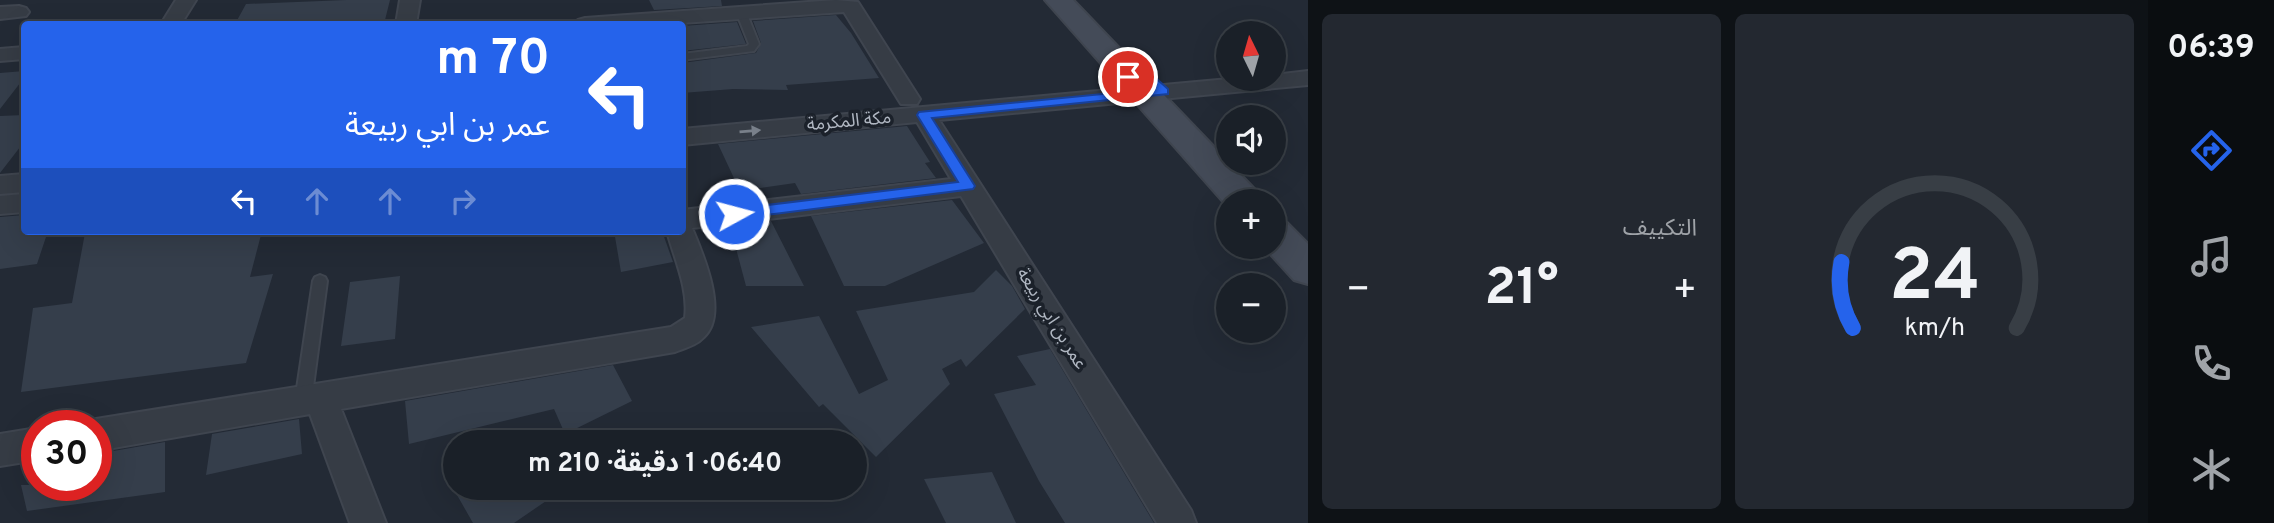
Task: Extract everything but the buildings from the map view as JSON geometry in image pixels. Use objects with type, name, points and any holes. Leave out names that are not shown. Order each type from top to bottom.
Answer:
[{"type":"main road","points":[[1058,0],[1216,148]]},
{"type":"main road","points":[[1080,0],[1146,85],[1234,189]]},
{"type":"main road","points":[[1244,175],[1257,189]]},
{"type":"main road","points":[[1286,219],[1308,242]]},
{"type":"main road","points":[[1286,246],[1308,270]]},
{"type":"street","points":[[173,21],[186,0]]},
{"type":"street","points":[[406,21],[410,0]]},
{"type":"street","points":[[637,21],[742,15],[848,3]]},
{"type":"street","name":"عمر بن ابي ربيعة","points":[[848,3],[968,186],[1178,523]]},
{"type":"street","points":[[0,55],[21,53]]},
{"type":"street","points":[[1286,63],[1308,61]]},
{"type":"street","name":"مكة المكرمة","points":[[1146,85],[1216,70]]},
{"type":"street","name":"مكة المكرمة","points":[[686,136],[916,107],[1146,85],[1308,78]]},
{"type":"street","name":"مكة المكرمة","points":[[686,119],[916,107]]},
{"type":"street","points":[[0,185],[21,183]]},
{"type":"street","points":[[686,220],[968,186]]},
{"type":"street","points":[[0,205],[21,203]]},
{"type":"street","points":[[112,432],[675,339],[692,331],[700,319],[701,304],[681,235]]},
{"type":"street","points":[[312,401],[368,523]]},
{"type":"street","points":[[0,450],[21,447]]},
{"type":"lane","points":[[686,57],[750,49],[754,44],[742,15]]},
{"type":"lane","points":[[312,401],[320,281]]},
{"type":"route","points":[[734,214],[968,186],[924,115],[1164,92],[1149,76],[1128,77]]}]
